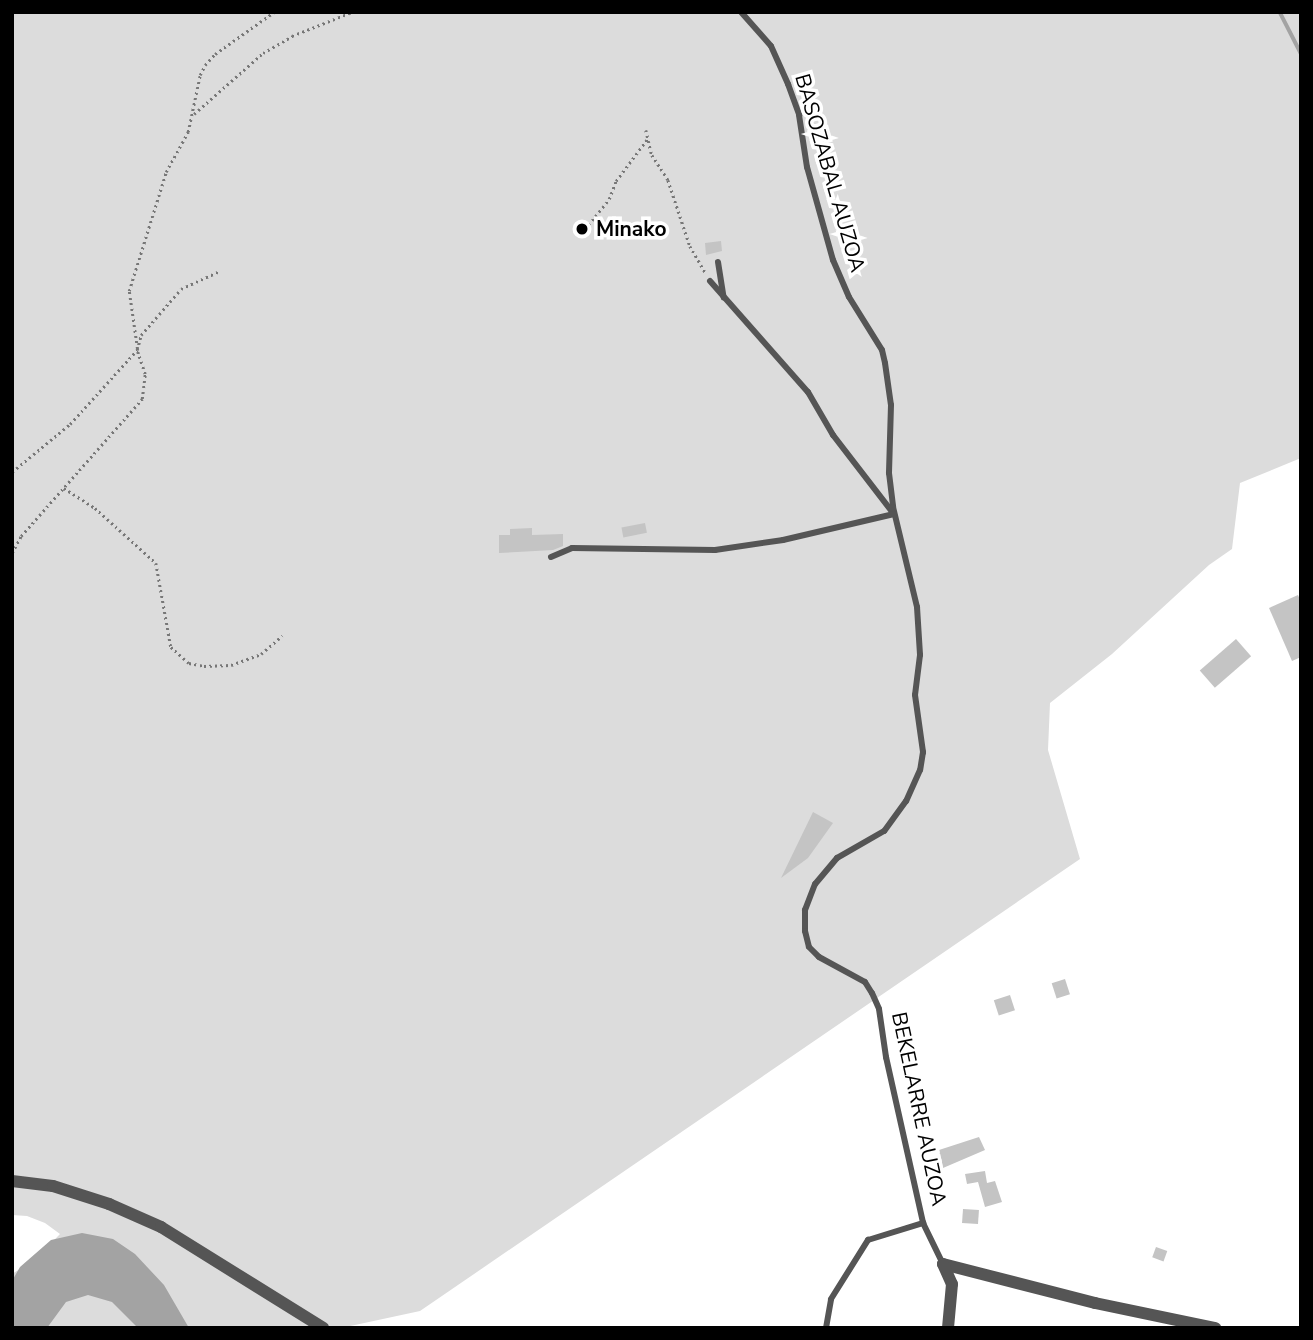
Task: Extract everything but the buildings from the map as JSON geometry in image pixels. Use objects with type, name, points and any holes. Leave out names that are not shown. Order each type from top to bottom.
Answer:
[{"type":"street","points":[[12,1181],[52,1186],[109,1204],[161,1227],[323,1328]]},
{"type":"street","points":[[943,1264],[1095,1303],[1215,1328]]},
{"type":"street","name":"BEKELARRE AUZOA","points":[[943,1264],[952,1284],[948,1328]]},
{"type":"lane","name":"BASOZABAL AUZOA","points":[[741,12],[771,46],[788,84],[799,115],[807,167],[833,260],[849,297],[882,350],[891,405],[889,472],[894,514]]},
{"type":"lane","points":[[718,262],[724,300]]},
{"type":"lane","points":[[551,557],[572,548],[715,550],[783,540],[894,514],[833,435],[808,393],[710,281]]},
{"type":"lane","name":"BEKELARRE AUZOA","points":[[894,514],[917,607],[920,654],[915,695],[923,752],[920,770],[906,801],[884,831],[837,858],[815,884],[805,910],[805,931],[809,947],[819,957],[865,982],[879,1009],[886,1057],[923,1223],[943,1264]]},
{"type":"lane","name":"BEKELARRE AUZOA","points":[[827,1328],[831,1299],[868,1240],[923,1223]]},
{"type":"path","points":[[12,553],[21,536],[142,398],[145,374],[137,350],[130,309],[131,279],[166,172],[184,141],[194,114],[200,75],[205,65],[215,54],[274,12]]},
{"type":"path","points":[[194,114],[263,53],[292,36],[352,12]]},
{"type":"path","points":[[646,130],[652,155],[668,180],[682,215],[690,246],[710,281]]},
{"type":"path","points":[[585,229],[609,199],[616,181],[648,138]]},
{"type":"path","points":[[12,472],[70,424],[93,394],[137,350],[141,335],[181,289],[220,271]]},
{"type":"path","points":[[64,488],[95,509],[156,563],[171,648],[189,663],[204,666],[231,665],[261,654],[282,636]]},
{"type":"shaded area","points":[[12,12],[1301,12],[1301,458],[1240,483],[1232,549],[1209,565],[1112,654],[1050,703],[1048,750],[1080,859],[420,1311],[341,1328],[12,1328],[12,1274],[36,1259],[60,1234],[45,1223],[27,1216],[12,1215]]},
{"type":"shaded area","points":[[82,1233],[113,1239],[135,1254],[164,1285],[189,1328],[138,1328],[112,1302],[88,1295],[66,1302],[47,1328],[12,1328],[12,1281],[20,1267],[51,1240]]},
{"type":"waterway","points":[[1280,12],[1301,53]]},
{"type":"place","name":"Minako","points":[[582,229]]}]
